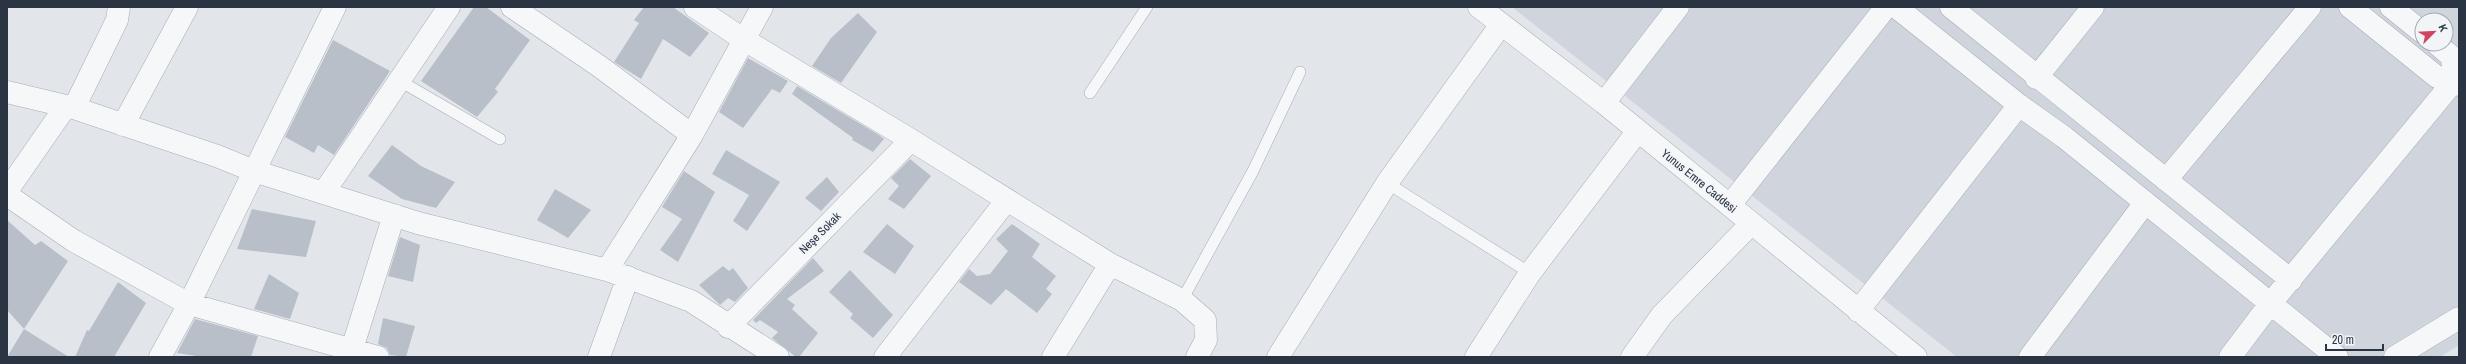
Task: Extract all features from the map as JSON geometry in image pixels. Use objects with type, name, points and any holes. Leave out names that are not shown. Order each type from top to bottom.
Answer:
[{"type":"street","points":[[7,191],[70,107],[117,20],[119,7]]},
{"type":"street","points":[[123,125],[187,7]]},
{"type":"street","points":[[160,357],[189,304],[335,7]]},
{"type":"street","points":[[324,192],[450,7]]},
{"type":"street","points":[[512,7],[599,66],[692,135]]},
{"type":"street","points":[[695,7],[743,39],[912,140],[1006,201],[1110,264],[1182,300],[1205,320],[1206,340],[1197,357]]},
{"type":"street","points":[[607,270],[692,135],[743,39],[762,7]]},
{"type":"street","name":"Yunus Emre Caddesi","points":[[1479,7],[1500,26],[1604,103],[1637,132],[1730,205],[1751,224],[1916,357]]},
{"type":"street","points":[[1604,103],[1678,7]]},
{"type":"street","points":[[1730,205],[1886,7]]},
{"type":"street","points":[[1896,7],[2019,105],[2064,137],[2336,357]]},
{"type":"street","points":[[1951,7],[2036,78],[2291,280]]},
{"type":"street","points":[[2036,78],[2093,7]]},
{"type":"street","points":[[2166,180],[2310,7]]},
{"type":"street","points":[[2350,7],[2436,78],[2456,83]]},
{"type":"street","points":[[2391,7],[2414,26]]},
{"type":"street","points":[[1278,357],[1387,183],[1500,26]]},
{"type":"street","points":[[2230,357],[2270,304],[2456,83],[2452,57],[2446,52]]},
{"type":"street","points":[[7,92],[70,107],[217,156],[254,171],[394,215],[607,270],[691,301],[728,327],[778,357]]},
{"type":"street","points":[[1858,311],[2019,105]]},
{"type":"street","points":[[1476,357],[1530,273],[1637,132]]},
{"type":"street","name":"Neşe Sokak","points":[[728,327],[912,140]]},
{"type":"street","points":[[7,195],[74,241],[189,304],[378,357]]},
{"type":"street","points":[[885,357],[1006,201]]},
{"type":"street","points":[[2030,357],[2145,203]]},
{"type":"street","points":[[352,349],[394,215]]},
{"type":"street","points":[[1632,357],[1662,315],[1751,224]]},
{"type":"street","points":[[1053,357],[1110,264]]},
{"type":"street","points":[[599,357],[628,278]]},
{"type":"street","points":[[2395,357],[2459,318]]},
{"type":"lane","points":[[1090,93],[1147,7]]},
{"type":"lane","points":[[1182,300],[1242,191],[1300,72]]},
{"type":"lane","points":[[400,81],[500,139]]},
{"type":"lane","points":[[1387,183],[1530,273]]},
{"type":"shaded area","points":[[1512,7],[2459,7],[2459,345],[2440,357],[1957,357]]},
{"type":"building","points":[[474,7],[486,7],[530,40],[495,89],[498,92],[477,117],[421,81]]},
{"type":"building","points":[[644,7],[673,7],[709,33],[690,57],[663,39],[641,79],[614,62],[639,23],[634,20]]},
{"type":"building","points":[[858,13],[877,32],[841,83],[812,66],[831,38]]},
{"type":"building","points":[[333,40],[390,71],[334,155],[318,145],[314,153],[285,137]]},
{"type":"building","points":[[748,58],[788,81],[780,93],[772,89],[743,128],[719,112]]},
{"type":"building","points":[[797,86],[884,139],[873,152],[852,140],[853,138],[792,94]]},
{"type":"building","points":[[392,145],[421,166],[455,182],[436,208],[402,199],[368,176]]},
{"type":"building","points":[[726,150],[780,182],[747,231],[733,221],[749,195],[712,174]]},
{"type":"building","points":[[910,159],[931,176],[904,209],[888,199],[899,186],[891,178]]},
{"type":"building","points":[[684,171],[715,192],[678,262],[660,250],[682,219],[662,207]]},
{"type":"building","points":[[827,177],[839,192],[821,211],[805,198]]},
{"type":"building","points":[[555,189],[591,210],[568,238],[537,220]]},
{"type":"building","points":[[252,209],[316,221],[306,257],[237,249]]},
{"type":"building","points":[[7,220],[35,245],[41,241],[68,261],[24,329],[7,310]]},
{"type":"building","points":[[887,224],[914,246],[895,274],[863,252]]},
{"type":"building","points":[[1012,224],[1040,244],[1032,257],[1056,276],[1046,289],[1052,294],[1037,313],[1006,289],[991,305],[959,282],[969,269],[977,276],[990,274],[1008,251],[996,239]]},
{"type":"building","points":[[400,237],[420,245],[413,282],[388,276]]},
{"type":"building","points":[[813,258],[824,271],[787,299],[795,305],[792,309],[818,333],[799,357],[796,357],[772,338],[778,332],[760,320],[756,323],[753,320]]},
{"type":"building","points":[[723,266],[729,271],[733,268],[748,288],[735,302],[728,298],[720,305],[699,285]]},
{"type":"building","points":[[850,270],[893,315],[873,338],[850,318],[853,314],[829,292]]},
{"type":"building","points":[[269,274],[299,293],[290,319],[254,309]]},
{"type":"building","points":[[118,282],[146,303],[114,357],[75,357],[87,330],[89,331]]},
{"type":"building","points":[[383,318],[415,326],[406,357],[390,355],[387,348],[378,344]]},
{"type":"building","points":[[195,319],[258,336],[251,357],[203,357],[177,353]]},
{"type":"building","points":[[24,329],[69,357],[7,357]]}]
